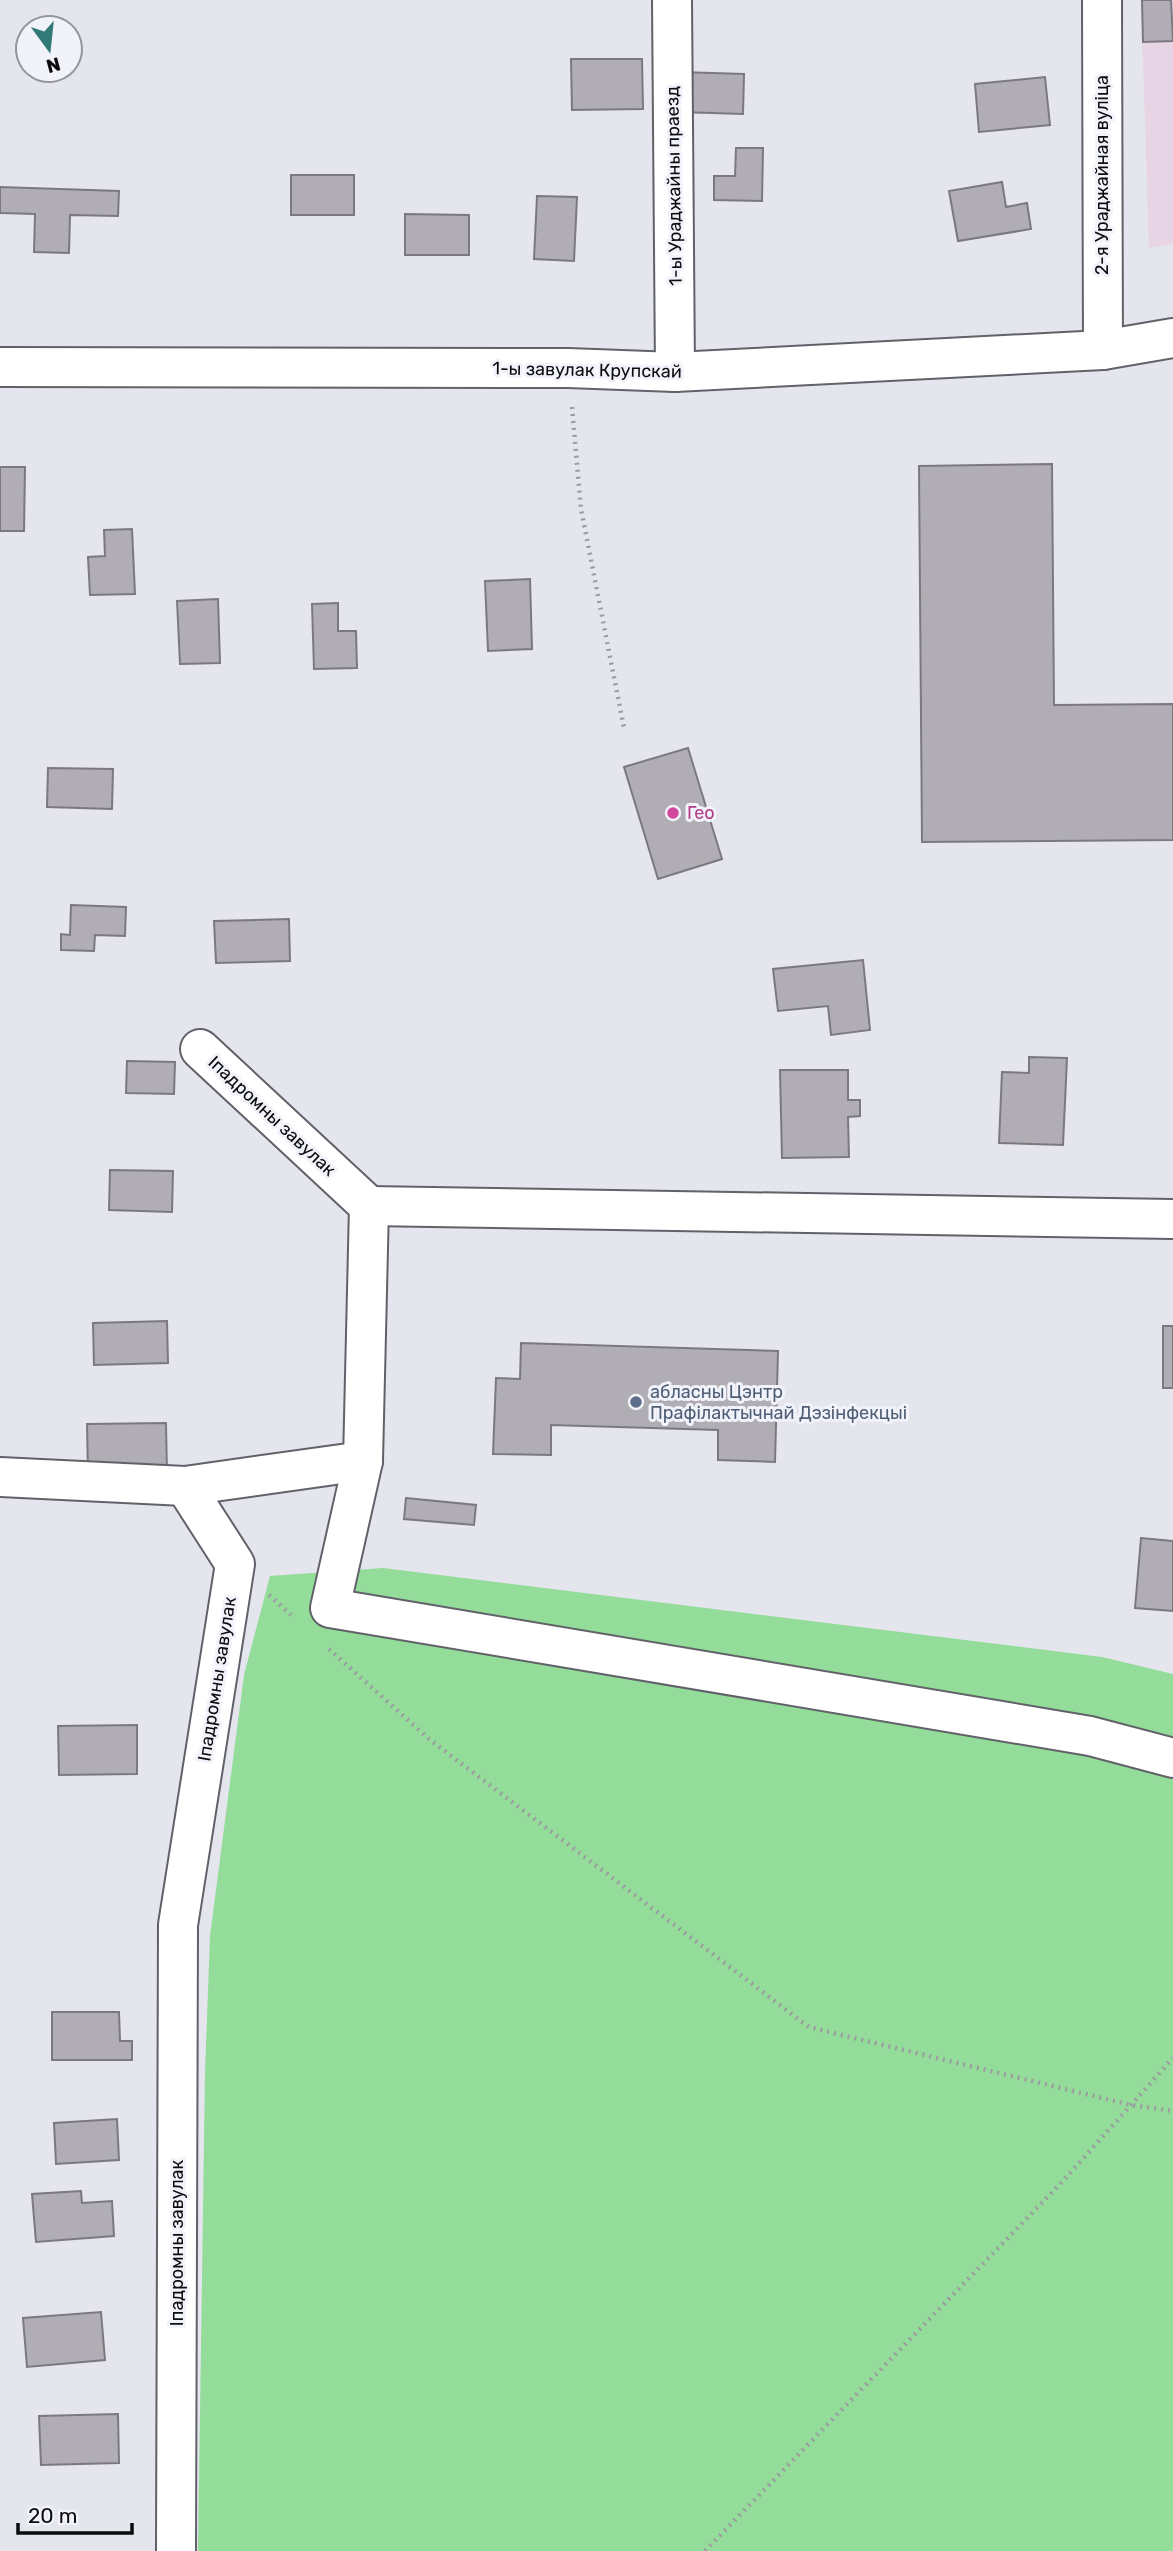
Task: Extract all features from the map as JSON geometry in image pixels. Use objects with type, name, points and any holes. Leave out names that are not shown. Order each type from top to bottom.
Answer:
[{"type":"street","name":"1-ы Ураджайны праезд","points":[[672,0],[676,372]]},
{"type":"street","name":"2-я Ураджайная вуліца","points":[[1102,0],[1103,350]]},
{"type":"street","name":"1-ы завулак Крупскай","points":[[0,368],[568,368],[676,372],[1103,350],[1173,338]]},
{"type":"street","name":"Іпадромны завулак","points":[[200,1049],[369,1206]]},
{"type":"street","points":[[1173,1219],[369,1206],[363,1461],[330,1608],[1090,1736],[1173,1758]]},
{"type":"street","points":[[0,1477],[185,1486],[363,1461]]},
{"type":"street","points":[[185,1486],[235,1564]]},
{"type":"street","name":"Іпадромны завулак","points":[[176,2551],[178,1925],[235,1564]]},
{"type":"path","points":[[568,368],[580,509],[624,728]]},
{"type":"path","points":[[235,1564],[296,1619]]},
{"type":"path","points":[[327,1647],[429,1739],[809,2027],[1130,2105],[1173,2111]]},
{"type":"path","points":[[705,2551],[1062,2182],[1173,2058]]},
{"type":"shaded area","points":[[1141,0],[1173,0],[1173,244],[1149,248]]},
{"type":"green space","points":[[383,1568],[1102,1657],[1173,1674],[1173,2551],[198,2551],[205,2074],[210,1936],[244,1675],[270,1576]]},
{"type":"building","points":[[1142,0],[1171,0],[1173,41],[1143,42]]},
{"type":"building","points":[[571,59],[642,59],[643,109],[572,110]]},
{"type":"building","points":[[680,72],[744,74],[743,114],[679,112]]},
{"type":"building","points":[[1045,77],[1050,125],[979,132],[975,84]]},
{"type":"building","points":[[736,148],[763,148],[762,201],[714,200],[714,176],[735,176]]},
{"type":"building","points":[[291,175],[354,175],[354,215],[291,215]]},
{"type":"building","points":[[1002,182],[1006,207],[1027,203],[1031,229],[958,241],[949,191]]},
{"type":"building","points":[[0,187],[119,191],[118,216],[70,215],[69,253],[34,252],[35,214],[0,213]]},
{"type":"building","points":[[537,196],[577,197],[574,261],[534,259]]},
{"type":"building","points":[[405,214],[469,215],[469,255],[405,255]]},
{"type":"building","points":[[1052,464],[1054,705],[1173,704],[1173,840],[922,842],[919,466]]},
{"type":"building","points":[[0,467],[25,467],[24,531],[0,531]]},
{"type":"building","points":[[132,529],[135,594],[90,595],[88,557],[105,556],[104,530]]},
{"type":"building","points":[[530,579],[532,649],[488,651],[485,581]]},
{"type":"building","points":[[218,599],[220,663],[180,664],[177,601]]},
{"type":"building","points":[[338,603],[338,631],[356,631],[357,668],[314,669],[312,604]]},
{"type":"building","name":"Гео","points":[[688,748],[722,859],[658,879],[624,767]]},
{"type":"building","points":[[48,768],[113,769],[112,809],[47,807]]},
{"type":"building","points":[[71,905],[126,907],[125,936],[95,935],[94,951],[61,950],[61,934],[70,935]]},
{"type":"building","points":[[289,919],[290,961],[216,963],[214,921]]},
{"type":"building","points":[[863,960],[870,1030],[831,1035],[828,1006],[778,1011],[773,969]]},
{"type":"building","points":[[1029,1057],[1067,1058],[1063,1145],[999,1143],[1002,1072],[1029,1073]]},
{"type":"building","points":[[127,1061],[175,1062],[174,1094],[126,1093]]},
{"type":"building","points":[[780,1070],[848,1070],[848,1100],[860,1100],[860,1116],[848,1117],[849,1157],[782,1158]]},
{"type":"building","points":[[110,1170],[173,1171],[172,1212],[109,1210]]},
{"type":"building","points":[[167,1321],[168,1363],[94,1365],[93,1323]]},
{"type":"building","points":[[1163,1326],[1173,1326],[1173,1388],[1163,1388]]},
{"type":"building","name":"абласны Цэнтр Прафілактычнай Дэзінфекцыі","points":[[521,1343],[778,1351],[775,1462],[718,1460],[718,1430],[551,1425],[551,1455],[493,1454],[496,1378],[520,1379]]},
{"type":"building","points":[[166,1423],[167,1473],[88,1474],[87,1424]]},
{"type":"building","points":[[406,1498],[476,1505],[474,1525],[404,1519]]},
{"type":"building","points":[[1141,1538],[1173,1541],[1173,1611],[1135,1608]]},
{"type":"building","points":[[137,1725],[137,1774],[59,1775],[58,1726]]},
{"type":"building","points":[[52,2012],[119,2012],[120,2041],[132,2041],[132,2060],[52,2060]]},
{"type":"building","points":[[117,2119],[119,2160],[56,2164],[54,2123]]},
{"type":"building","points":[[81,2191],[82,2203],[112,2201],[114,2236],[36,2242],[32,2194]]},
{"type":"building","points":[[101,2312],[105,2360],[27,2367],[23,2318]]},
{"type":"building","points":[[118,2414],[119,2463],[41,2465],[39,2416]]},
{"type":"place","name":"Гео","points":[[673,813]]},
{"type":"place","name":"абласны Цэнтр Прафілактычнай Дэзінфекцыі","points":[[636,1402]]}]
